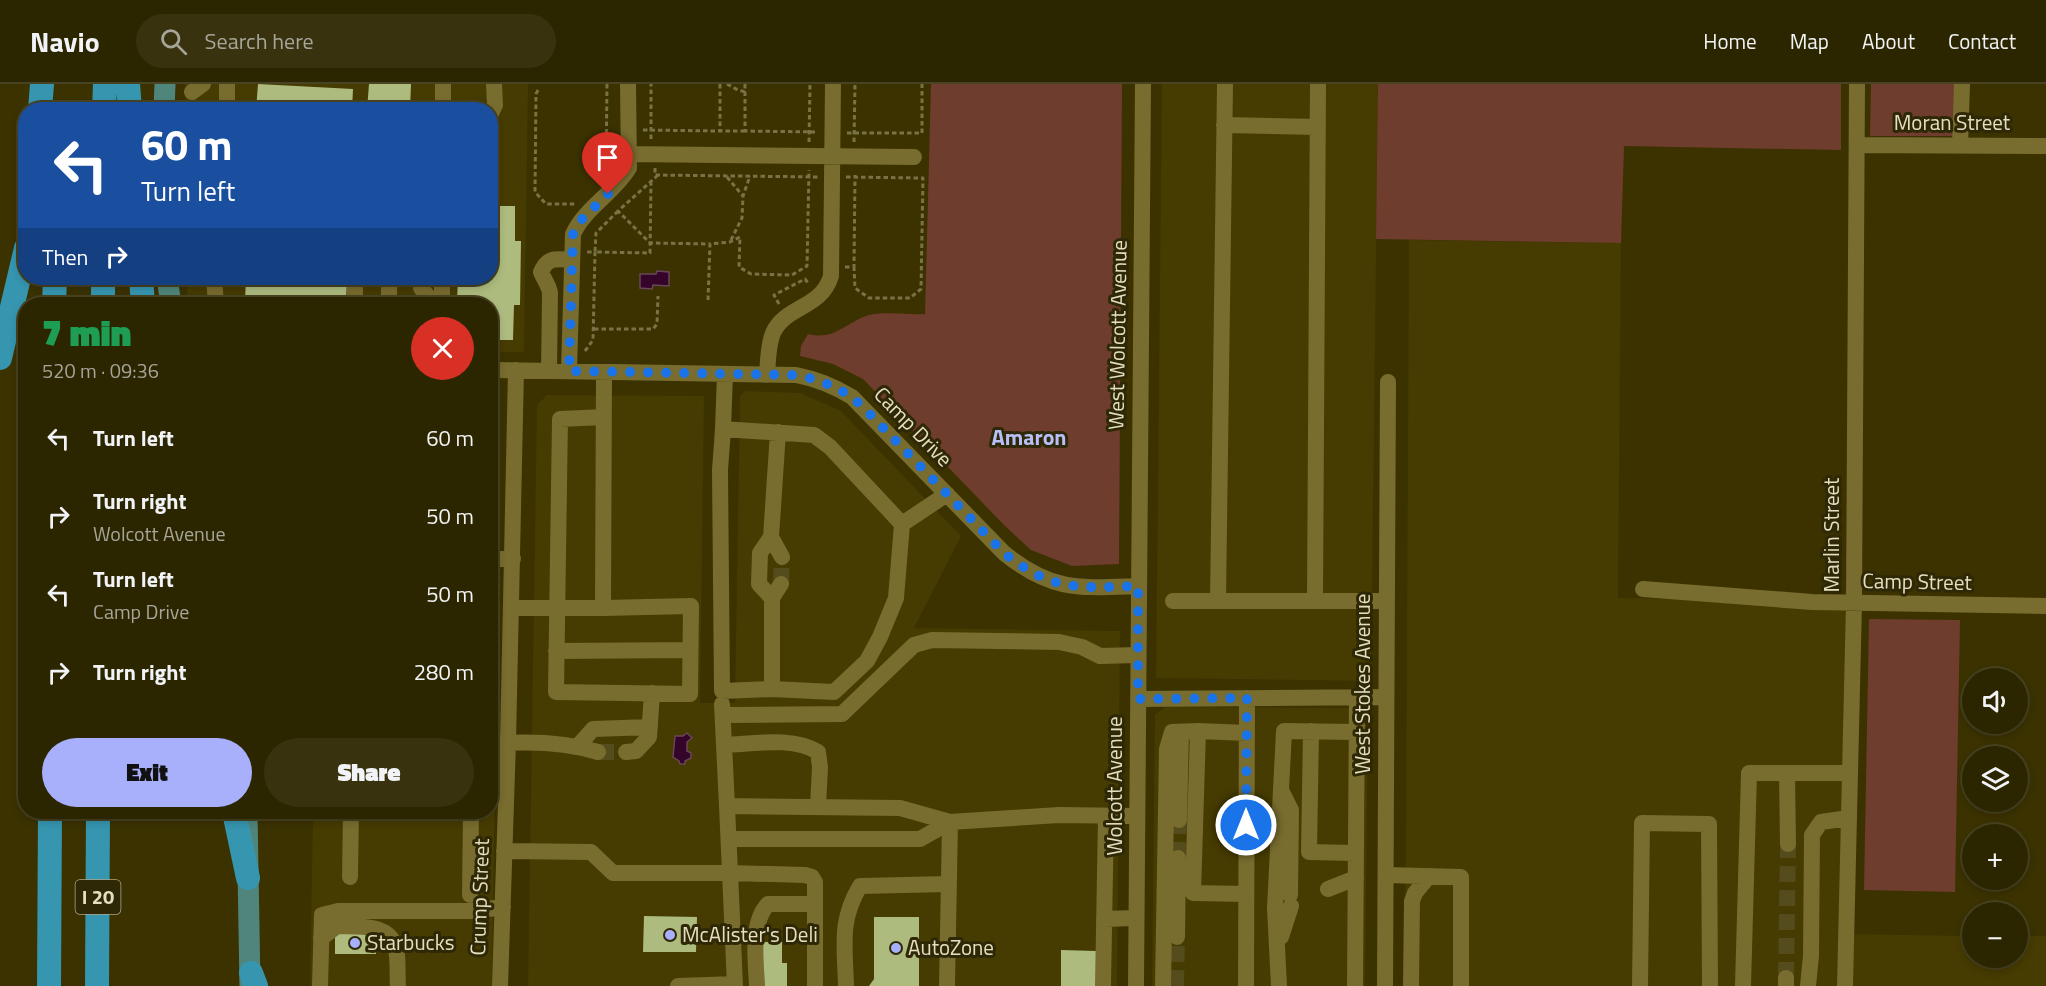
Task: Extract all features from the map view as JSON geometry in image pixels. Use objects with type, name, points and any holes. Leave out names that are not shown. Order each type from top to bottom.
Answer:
[{"type":"highway","points":[[41,102],[42,84]]},
{"type":"highway","points":[[56,84],[56,102]]},
{"type":"highway","points":[[104,102],[105,84]]},
{"type":"highway","points":[[128,84],[129,102]]},
{"type":"highway","points":[[0,358],[18,282]]},
{"type":"highway","name":"I 20","points":[[49,984],[50,819]]},
{"type":"highway","name":"I 20","points":[[97,984],[98,819]]},
{"type":"highway","points":[[235,819],[248,878]]},
{"type":"main road","points":[[164,102],[165,84]]},
{"type":"main road","points":[[247,819],[252,981]]},
{"type":"street","points":[[227,84],[227,102]]},
{"type":"street","points":[[443,84],[443,102]]},
{"type":"street","points":[[494,84],[495,102]]},
{"type":"street","points":[[569,371],[573,234],[578,223],[622,179],[629,168],[628,84]]},
{"type":"street","points":[[767,375],[773,334],[787,316],[814,300],[827,288],[831,276],[833,84]]},
{"type":"street","name":"West Wolcott Avenue","points":[[1138,586],[1143,84]]},
{"type":"street","points":[[1218,601],[1224,84]]},
{"type":"street","points":[[1315,601],[1318,84]]},
{"type":"street","name":"Marlin Street","points":[[1845,986],[1854,603],[1857,84]]},
{"type":"street","points":[[1960,146],[1962,84]]},
{"type":"street","points":[[1224,125],[1318,127]]},
{"type":"street","name":"Moran Street","points":[[1857,145],[2046,146]]},
{"type":"street","points":[[628,154],[914,157]]},
{"type":"street","points":[[549,371],[550,293],[549,286],[541,272],[545,263],[554,258],[572,260]]},
{"type":"street","points":[[441,297],[442,285]]},
{"type":"street","name":"Camp Drive","points":[[498,371],[516,373],[569,371],[796,375],[816,379],[852,396],[1004,553],[1024,569],[1047,581],[1072,586],[1090,588],[1138,586]]},
{"type":"street","points":[[603,608],[604,372]]},
{"type":"street","name":"Crump Street","points":[[500,986],[512,608],[516,373]]},
{"type":"street","points":[[678,986],[735,985],[722,691],[720,471],[725,374]]},
{"type":"street","name":"West Stokes Avenue","points":[[1385,986],[1388,382]]},
{"type":"street","points":[[512,608],[556,608],[603,608],[691,606],[690,694],[556,692],[556,608],[560,419],[604,417]]},
{"type":"street","points":[[722,691],[772,689],[834,692],[867,661],[896,598],[902,524],[830,447],[814,435],[723,429]]},
{"type":"street","points":[[772,689],[777,591],[759,584],[760,553],[771,537],[778,432]]},
{"type":"street","points":[[902,524],[947,494]]},
{"type":"street","points":[[771,537],[782,557]]},
{"type":"street","points":[[498,559],[513,559]]},
{"type":"street","name":"Wolcott Avenue","points":[[1136,986],[1138,586]]},
{"type":"street","name":"Camp Street","points":[[1643,590],[1812,602],[2046,606]]},
{"type":"street","points":[[1173,601],[1386,601]]},
{"type":"street","points":[[723,715],[842,714],[914,645],[932,640],[1059,642],[1082,647],[1100,656],[1138,655]]},
{"type":"street","points":[[556,651],[690,650]]},
{"type":"street","points":[[626,752],[636,751],[650,737],[652,693]]},
{"type":"street","points":[[1355,986],[1357,697]]},
{"type":"street","points":[[1138,699],[1386,697]]},
{"type":"street","points":[[1246,986],[1247,698]]},
{"type":"street","points":[[578,746],[592,729],[650,727]]},
{"type":"street","points":[[1198,731],[1193,893],[1246,894]]},
{"type":"street","points":[[1279,986],[1275,908],[1284,731],[1356,732]]},
{"type":"street","points":[[1311,731],[1309,852],[1356,853]]},
{"type":"street","points":[[1163,986],[1167,749],[1172,732],[1247,733]]},
{"type":"street","points":[[1179,820],[1180,732]]},
{"type":"street","points":[[724,745],[796,742],[809,746],[818,752],[820,767],[818,807]]},
{"type":"street","points":[[498,743],[578,746],[598,752]]},
{"type":"street","points":[[1743,986],[1749,773],[1850,773]]},
{"type":"street","points":[[1787,773],[1788,844]]},
{"type":"street","points":[[1278,946],[1291,901],[1291,810],[1281,789]]},
{"type":"street","points":[[727,806],[900,808],[950,822],[1059,815],[1137,816]]},
{"type":"street","points":[[1103,986],[1106,816]]},
{"type":"street","points":[[1808,986],[1811,956],[1812,835],[1821,822],[1849,818]]},
{"type":"street","points":[[350,877],[351,819]]},
{"type":"street","points":[[470,895],[471,819]]},
{"type":"street","points":[[729,839],[920,839],[950,822]]},
{"type":"street","points":[[947,986],[950,822]]},
{"type":"street","points":[[1640,986],[1642,823],[1710,824],[1710,986]]},
{"type":"street","points":[[504,851],[591,852],[614,873],[806,874],[815,882],[815,986]]},
{"type":"street","points":[[1177,937],[1178,858]]},
{"type":"street","points":[[1386,875],[1461,877],[1461,986]]},
{"type":"street","points":[[1411,986],[1412,901],[1415,893],[1429,876]]},
{"type":"street","points":[[1328,889],[1356,878]]},
{"type":"street","points":[[846,986],[844,922],[849,903],[860,886],[949,884]]},
{"type":"street","points":[[757,986],[758,921],[763,909],[768,904],[815,904]]},
{"type":"street","points":[[321,986],[322,915],[338,911],[482,911],[503,907]]},
{"type":"street","points":[[1104,919],[1136,918]]},
{"type":"street","points":[[321,938],[337,926],[374,928],[386,932],[395,943],[398,986]]},
{"type":"path","points":[[606,178],[607,84]]},
{"type":"path","points":[[651,84],[651,141]]},
{"type":"path","points":[[720,84],[720,131]]},
{"type":"path","points":[[728,84],[745,92]]},
{"type":"path","points":[[745,84],[745,131]]},
{"type":"path","points":[[618,211],[650,243],[710,244],[730,242],[740,237],[739,267],[751,274],[792,275],[807,266],[810,84]]},
{"type":"path","points":[[854,144],[855,84]]},
{"type":"path","points":[[854,132],[922,134],[922,84]]},
{"type":"path","points":[[538,90],[536,94],[535,192],[546,204],[579,204]]},
{"type":"path","points":[[651,130],[821,132]]},
{"type":"path","points":[[655,164],[655,175],[657,175]]},
{"type":"path","points":[[606,168],[615,170]]},
{"type":"path","points":[[591,357],[584,353],[593,340],[596,233],[657,175],[923,178],[921,289],[910,298],[869,298],[855,288],[854,267]]},
{"type":"path","points":[[726,176],[743,196]]},
{"type":"path","points":[[730,242],[742,218],[743,196],[750,176]]},
{"type":"path","points":[[595,252],[650,253],[651,181]]},
{"type":"path","points":[[708,300],[710,244]]},
{"type":"path","points":[[774,311],[780,306],[774,295],[805,279],[811,289]]},
{"type":"path","points":[[594,329],[653,329],[657,324],[658,296]]},
{"type":"shaded area","points":[[185,84],[528,84],[524,352],[498,352],[498,297],[187,297],[187,285],[498,285],[498,102],[185,102]]},
{"type":"shaded area","points":[[931,84],[1122,84],[1119,564],[1072,566],[1031,550],[863,379],[833,364],[800,356],[801,346],[808,334],[833,333],[861,318],[874,314],[925,314]]},
{"type":"shaded area","points":[[1162,84],[1378,84],[1371,681],[1156,678]]},
{"type":"shaded area","points":[[1378,84],[1841,84],[1841,150],[1624,146],[1621,243],[1376,239]]},
{"type":"shaded area","points":[[1871,84],[1957,84],[1956,136],[1870,136]]},
{"type":"shaded area","points":[[1409,240],[1621,243],[1618,598],[1848,601],[1845,934],[1962,936],[1962,968],[2028,968],[2028,936],[2046,936],[2046,986],[1404,986]]},
{"type":"shaded area","points":[[657,271],[669,272],[669,286],[653,285],[652,289],[640,288],[640,274],[656,274]]},
{"type":"shaded area","points":[[745,391],[800,393],[841,411],[961,536],[914,628],[1120,631],[1117,986],[528,986],[537,405],[547,395],[704,396],[700,703],[735,703],[740,396]]},
{"type":"shaded area","points":[[1869,619],[1960,620],[1955,892],[1864,890]]},
{"type":"shaded area","points":[[1165,707],[1368,708],[1365,986],[1152,986],[1155,715]]},
{"type":"shaded area","points":[[687,733],[692,738],[687,742],[687,751],[691,753],[691,758],[685,761],[685,764],[680,764],[673,757],[675,736],[683,736]]},
{"type":"shaded area","points":[[313,819],[494,819],[492,986],[310,986]]},
{"type":"building","points":[[258,84],[353,89],[352,102],[257,102]]},
{"type":"building","points":[[369,84],[411,84],[410,102],[368,102]]},
{"type":"building","points":[[498,206],[515,206],[515,241],[521,241],[520,305],[514,305],[513,340],[498,340],[498,297],[457,297],[458,285],[498,285]]},
{"type":"building","points":[[246,285],[347,285],[346,297],[245,297]]},
{"type":"building","name":"McAlister's Deli","points":[[644,916],[697,917],[696,952],[643,952]]},
{"type":"building","name":"AutoZone","points":[[874,917],[919,917],[919,986],[869,986],[874,979]]},
{"type":"building","name":"Starbucks","points":[[335,931],[376,932],[376,954],[335,954]]},
{"type":"building","points":[[760,942],[782,942],[782,963],[787,963],[787,986],[760,986]]},
{"type":"building","points":[[1061,950],[1096,951],[1096,986],[1061,986]]},
{"type":"tunnel","points":[[781,584],[782,557]]},
{"type":"tunnel","points":[[598,752],[626,752]]},
{"type":"tunnel","points":[[1178,858],[1179,820]]},
{"type":"tunnel","points":[[1786,978],[1788,844]]},
{"type":"tunnel","points":[[1176,986],[1177,937]]},
{"type":"place","name":"McAlister's Deli","points":[[670,935]]},
{"type":"place","name":"Starbucks","points":[[355,943]]},
{"type":"place","name":"AutoZone","points":[[896,948]]},
{"type":"district","name":"Amaron","points":[[1029,437]]},
{"type":"route","points":[[608,194],[578,223],[573,234],[569,371],[796,375],[835,386],[852,396],[1004,553],[1024,569],[1047,581],[1072,586],[1090,588],[1138,586],[1138,699],[1247,698],[1246,825]]}]
